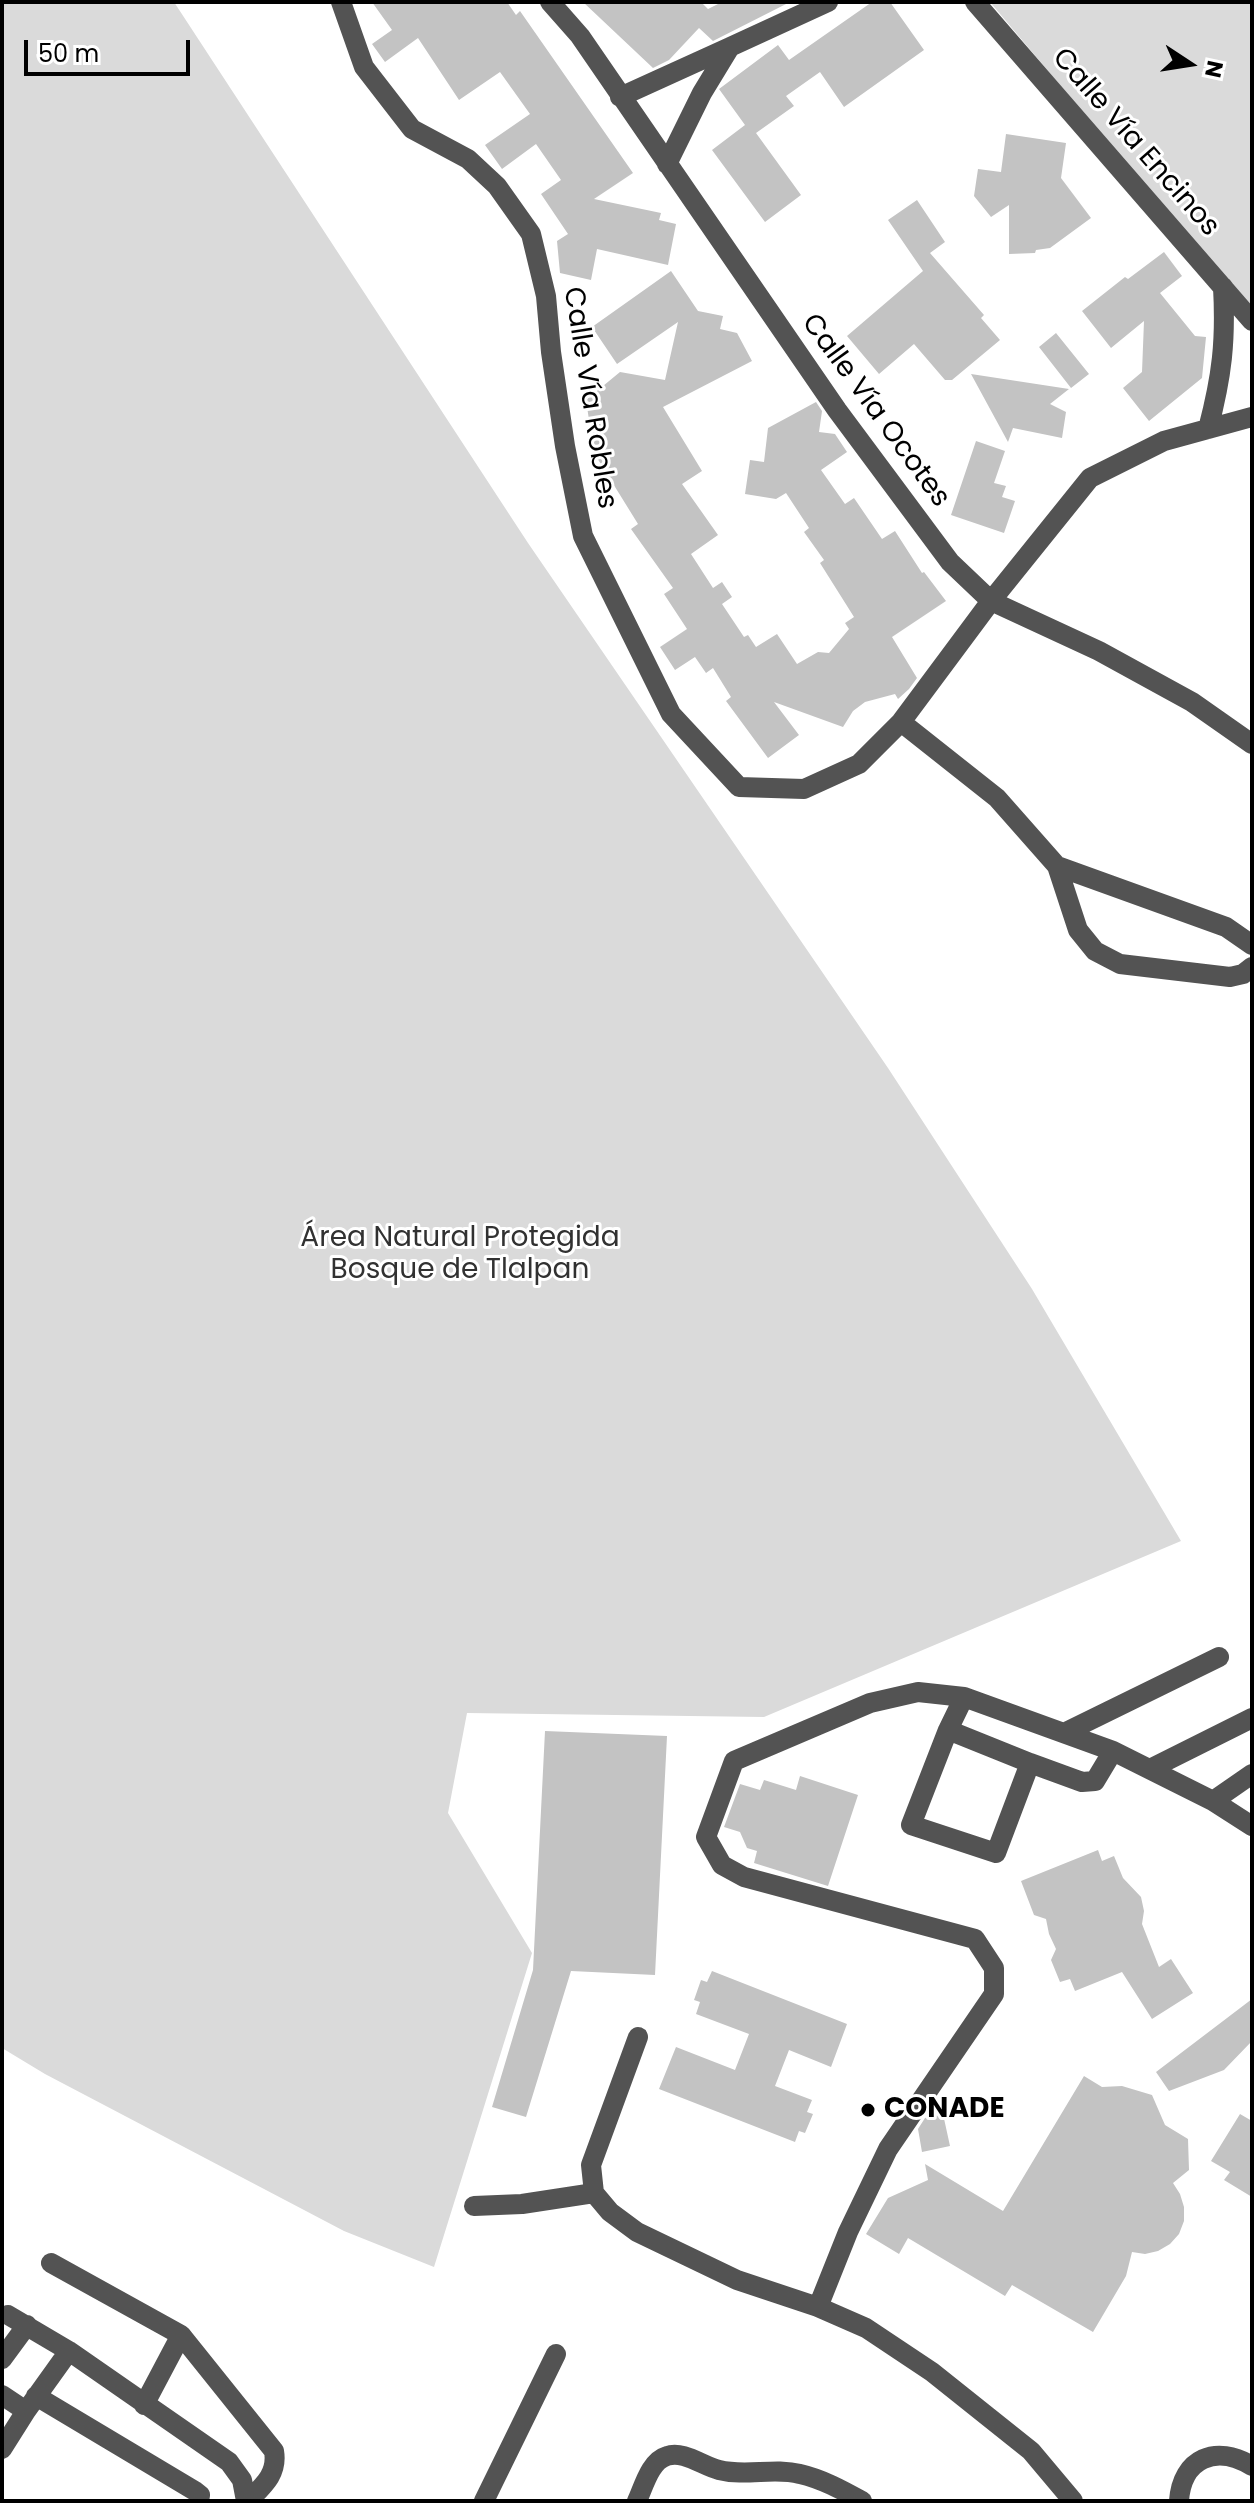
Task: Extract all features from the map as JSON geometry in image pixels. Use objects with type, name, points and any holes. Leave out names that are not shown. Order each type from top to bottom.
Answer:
[{"type":"street","name":"Calle Vía Robles","points":[[341,2],[364,67],[412,129],[468,159],[497,186],[531,234],[546,296],[565,446],[583,536],[671,714],[739,787],[804,789],[859,764],[901,722],[991,601],[1090,478],[1164,441],[1252,417]]},
{"type":"street","name":"Calle Vía Ocotes","points":[[550,2],[580,36],[837,410],[950,562],[991,601],[1099,651],[1192,702],[1252,744]]},
{"type":"street","points":[[620,97],[828,2]]},
{"type":"street","name":"Calle Vía Encinos","points":[[975,2],[1252,321]]},
{"type":"street","points":[[667,164],[702,93],[730,47]]},
{"type":"street","points":[[1208,429],[1221,381],[1226,334],[1223,287]]},
{"type":"street","points":[[901,722],[997,798],[1057,866],[1078,930],[1095,951],[1120,964],[1230,977],[1243,974],[1252,967]]},
{"type":"street","points":[[1057,866],[1226,927],[1252,945]]},
{"type":"street","points":[[1064,1733],[1219,1657]]},
{"type":"street","points":[[818,2307],[848,2232],[888,2149],[994,1994],[994,1968],[975,1939],[744,1877],[722,1865],[706,1837],[734,1761],[870,1703],[918,1692],[964,1697],[1113,1751],[1213,1801],[1252,1826]]},
{"type":"street","points":[[964,1697],[911,1825],[996,1853],[1030,1763]]},
{"type":"street","points":[[1150,1769],[1252,1718]]},
{"type":"street","points":[[948,1730],[1082,1782],[1095,1781],[1113,1751]]},
{"type":"street","points":[[1213,1801],[1252,1774]]},
{"type":"street","points":[[638,2037],[591,2165],[594,2193],[610,2212],[637,2232],[737,2280],[818,2307],[866,2328],[932,2372],[1031,2451],[1073,2501]]},
{"type":"street","points":[[474,2206],[522,2204],[594,2193]]},
{"type":"street","points":[[51,2263],[181,2335],[274,2451],[276,2463],[270,2479],[247,2501]]},
{"type":"street","points":[[8,2315],[69,2351],[229,2462],[242,2480],[247,2501]]},
{"type":"street","points":[[2,2359],[27,2325]]},
{"type":"street","points":[[144,2405],[181,2335]]},
{"type":"street","points":[[2,2449],[69,2351]]},
{"type":"street","points":[[484,2501],[556,2354]]},
{"type":"street","points":[[2,2395],[31,2404],[195,2491],[200,2495],[199,2501]]},
{"type":"street","points":[[637,2501],[655,2462],[676,2454],[718,2470],[740,2474],[795,2472],[821,2479],[862,2501]]},
{"type":"street","points":[[1179,2501],[1180,2484],[1196,2462],[1228,2455],[1252,2466]]},
{"type":"green space","name":"Área Natural Protegida Bosque de Tlalpan","points":[[2,2],[174,2],[528,543],[888,1068],[1032,1289],[1181,1541],[764,1717],[467,1713],[448,1813],[532,1953],[434,2267],[344,2231],[45,2074],[2,2048]]},
{"type":"green space","points":[[990,2],[1252,2],[1252,313]]},
{"type":"building","points":[[372,2],[507,2],[516,15],[520,11],[633,173],[594,199],[661,213],[659,220],[676,224],[668,265],[597,249],[591,280],[560,273],[557,241],[568,234],[541,194],[561,180],[536,144],[502,169],[485,145],[530,114],[500,72],[459,100],[418,38],[385,62],[372,44],[392,30]]},
{"type":"building","points":[[583,2],[701,2],[708,9],[722,2],[790,2],[713,41],[699,28],[669,60],[653,68]]},
{"type":"building","points":[[872,2],[890,2],[924,50],[844,107],[820,72],[786,96],[794,106],[756,133],[801,195],[765,222],[712,150],[745,125],[719,89],[778,45],[789,60]]},
{"type":"building","points":[[1006,134],[1066,143],[1061,178],[1091,218],[1050,248],[1036,250],[1035,253],[1009,254],[1009,205],[991,217],[974,196],[978,169],[1001,172]]},
{"type":"building","points":[[917,200],[945,242],[930,253],[984,315],[981,318],[1000,340],[952,380],[945,380],[914,344],[879,374],[847,336],[923,271],[888,220]]},
{"type":"building","points":[[1164,252],[1182,276],[1160,293],[1195,336],[1206,337],[1202,378],[1149,421],[1123,388],[1142,372],[1144,321],[1111,348],[1082,311],[1125,277],[1128,279]]},
{"type":"building","points":[[671,271],[698,311],[723,316],[720,329],[737,333],[752,361],[663,407],[702,471],[682,484],[718,535],[691,554],[713,588],[722,582],[732,597],[722,604],[744,637],[748,635],[756,647],[777,634],[797,664],[818,652],[829,653],[849,629],[845,623],[854,617],[820,563],[824,560],[804,532],[809,528],[786,493],[776,499],[745,494],[750,460],[764,462],[768,428],[816,402],[822,411],[819,432],[835,434],[847,452],[821,470],[845,504],[854,498],[882,539],[895,531],[922,573],[946,601],[892,637],[917,678],[898,699],[895,694],[865,702],[853,711],[843,727],[774,702],[799,735],[768,758],[726,701],[731,697],[713,668],[706,673],[695,657],[675,670],[660,647],[687,629],[664,594],[673,588],[631,529],[638,524],[594,453],[586,400],[620,372],[665,380],[678,322],[617,364],[592,327]]},
{"type":"building","points":[[1056,333],[1089,374],[1071,388],[1039,347]]},
{"type":"building","points":[[971,374],[1069,389],[1050,404],[1066,412],[1062,438],[1013,428],[1008,442]]},
{"type":"building","points":[[976,441],[1005,451],[994,483],[1006,486],[1002,497],[1015,501],[1004,533],[951,515]]},
{"type":"building","points":[[545,1731],[667,1736],[655,1975],[571,1971],[526,2117],[492,2107],[533,1970]]},
{"type":"building","points":[[800,1776],[858,1795],[828,1886],[754,1863],[757,1851],[747,1848],[740,1832],[724,1827],[740,1784],[760,1790],[764,1780],[796,1790]]},
{"type":"building","points":[[1098,1850],[1102,1861],[1114,1856],[1123,1878],[1141,1897],[1144,1911],[1142,1924],[1159,1967],[1171,1959],[1193,1993],[1152,2019],[1122,1972],[1075,1991],[1070,1979],[1060,1982],[1051,1960],[1056,1949],[1046,1919],[1034,1915],[1021,1881]]},
{"type":"building","points":[[712,1971],[847,2024],[831,2067],[789,2050],[775,2086],[812,2100],[807,2112],[813,2114],[805,2133],[799,2131],[795,2142],[659,2089],[676,2047],[735,2070],[749,2034],[696,2014],[700,2002],[694,2000],[701,1980],[707,1982]]},
{"type":"building","points":[[1252,1999],[1252,2041],[1224,2070],[1169,2091],[1156,2072]]},
{"type":"building","points":[[1084,2076],[1102,2087],[1122,2086],[1152,2095],[1165,2125],[1188,2139],[1189,2170],[1173,2183],[1184,2207],[1184,2221],[1179,2234],[1158,2251],[1145,2254],[1132,2252],[1126,2276],[1093,2332],[1012,2285],[1005,2296],[908,2238],[899,2254],[866,2234],[888,2198],[928,2180],[925,2164],[1003,2211]]},
{"type":"building","points":[[943,2114],[950,2146],[922,2152],[918,2129],[925,2118]]},
{"type":"building","points":[[1240,2114],[1252,2121],[1252,2197],[1224,2180],[1230,2172],[1211,2161]]},
{"type":"place","name":"CONADE","points":[[868,2110]]}]
